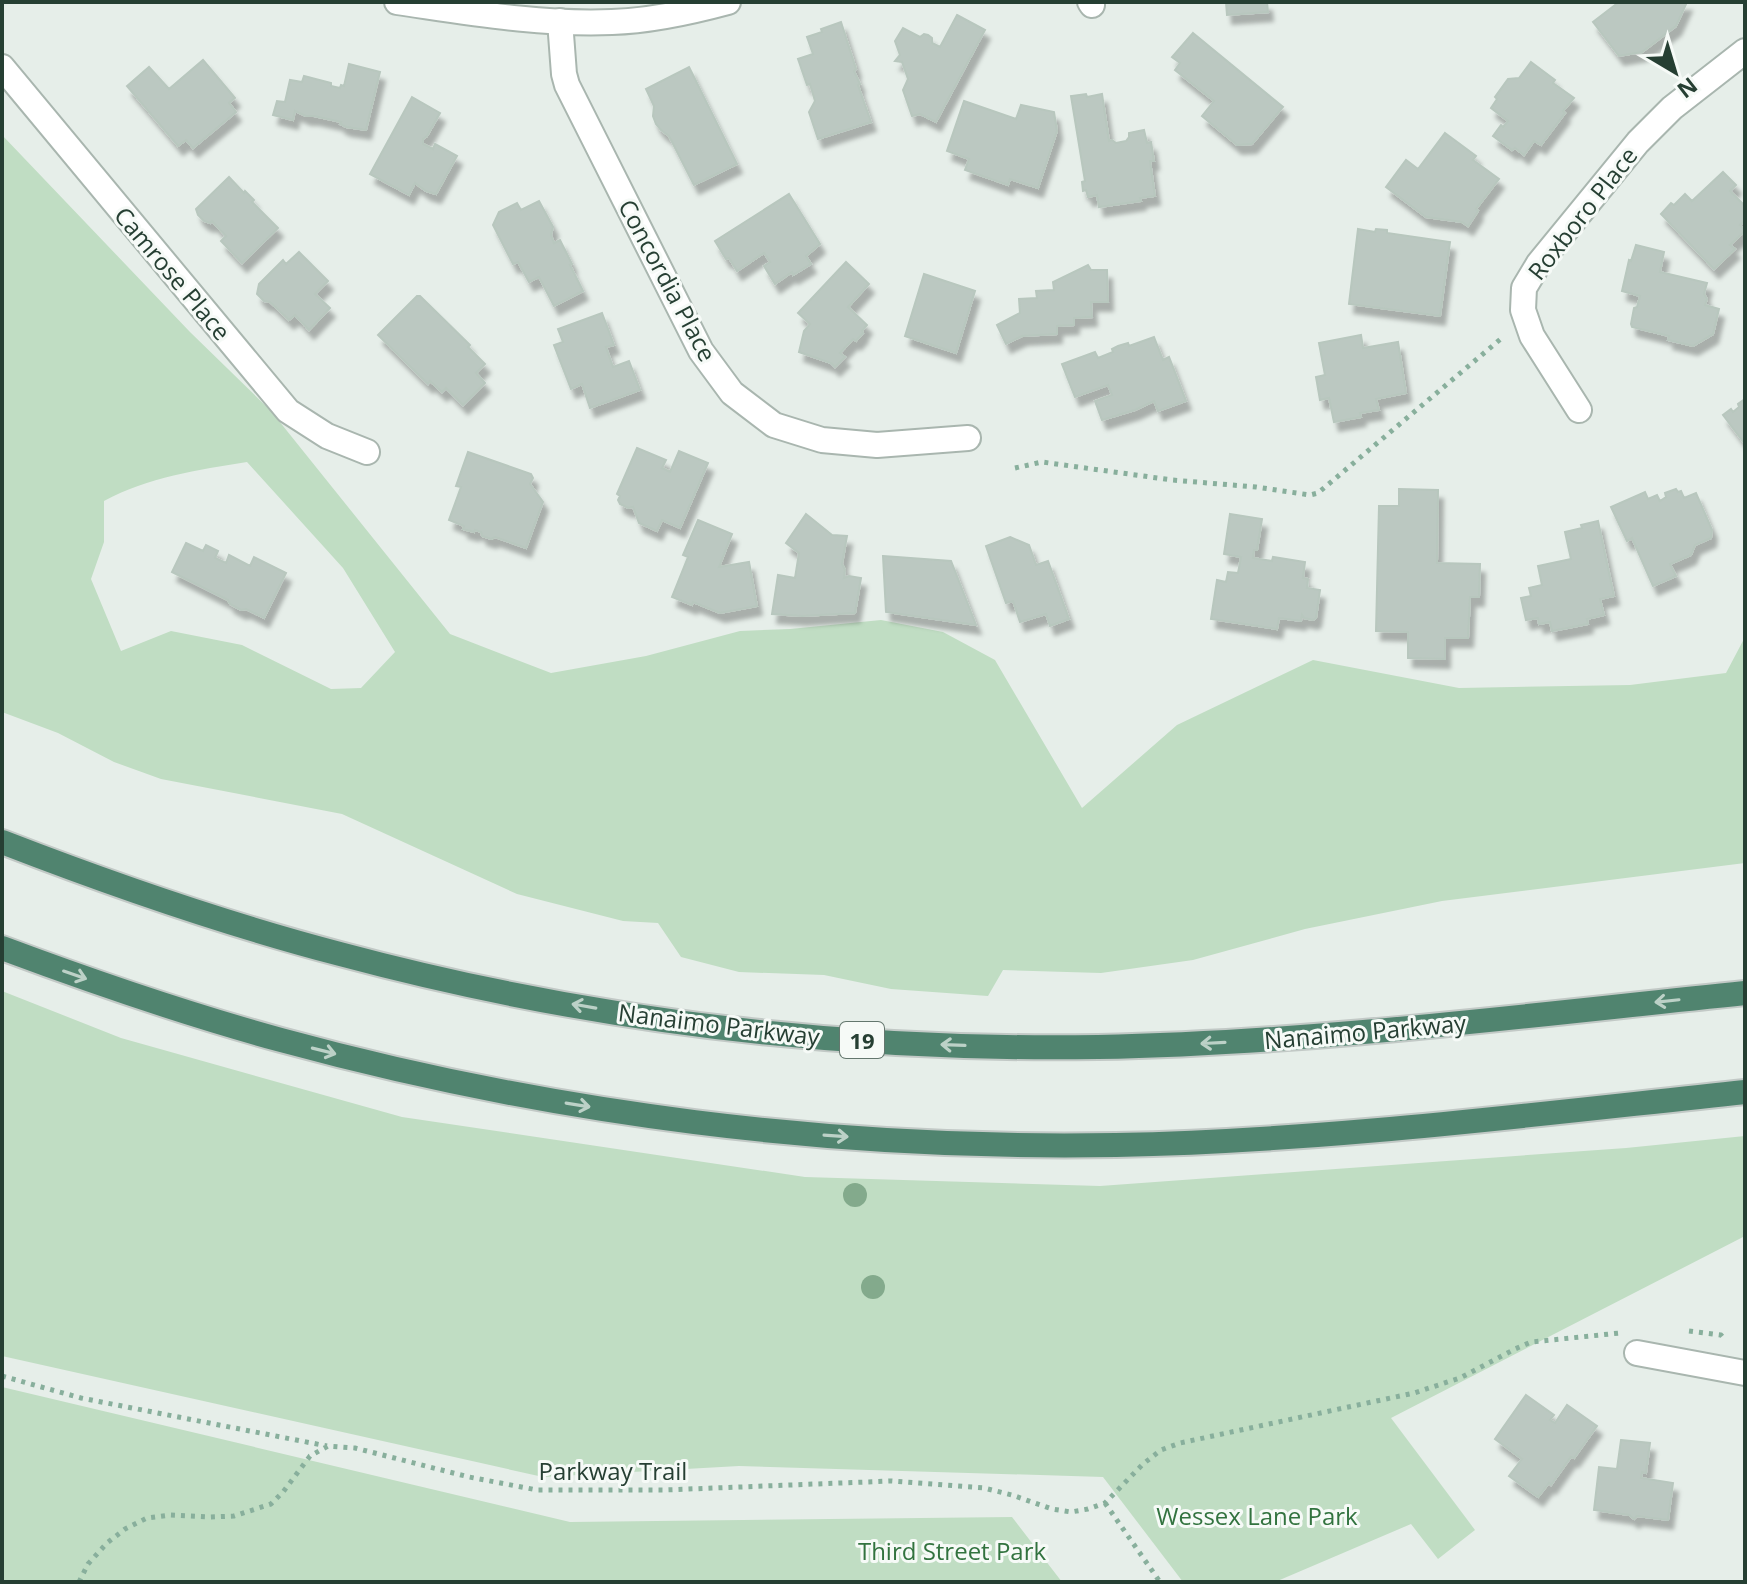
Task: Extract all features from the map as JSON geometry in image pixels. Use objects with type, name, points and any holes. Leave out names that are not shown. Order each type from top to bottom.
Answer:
[{"type":"highway","name":"Nanaimo Parkway","points":[[2,842],[115,885],[225,921],[436,978],[623,1013],[817,1037],[999,1046],[1181,1045],[1345,1033],[1745,993]]},
{"type":"highway","points":[[2,948],[104,985],[279,1040],[397,1069],[592,1107],[814,1135],[1043,1145],[1179,1143],[1407,1127],[1745,1092]]},
{"type":"street","points":[[397,2],[502,16],[611,22],[638,20],[728,2]]},
{"type":"street","name":"Concordia Place","points":[[560,21],[567,85],[701,351],[732,393],[774,425],[822,440],[877,445],[968,438]]},
{"type":"street","name":"Roxboro Place","points":[[1579,410],[1532,336],[1523,310],[1524,288],[1539,263],[1638,142],[1672,108],[1745,51]]},
{"type":"street","name":"Camrose Place","points":[[2,67],[288,411],[327,436],[367,452]]},
{"type":"street","points":[[1631,1343],[1745,1373]]},
{"type":"path","points":[[1015,468],[1042,462],[1172,480],[1310,495],[1318,493],[1504,337]]},
{"type":"path","points":[[1684,1331],[1721,1335],[1729,1346]]},
{"type":"path","points":[[1160,1582],[1105,1503],[1161,1450],[1180,1443],[1414,1393],[1460,1378],[1531,1342],[1631,1343]]},
{"type":"path","name":"Parkway Trail","points":[[2,1376],[81,1398],[328,1446],[355,1448],[469,1477],[537,1490],[664,1490],[891,1481],[984,1488],[1071,1512],[1105,1503]]},
{"type":"path","points":[[79,1582],[88,1564],[125,1529],[147,1518],[170,1515],[234,1516],[271,1504],[310,1456],[328,1446]]},
{"type":"green space","points":[[2,135],[190,332],[271,411],[450,634],[551,673],[646,656],[740,631],[881,620],[943,632],[995,660],[1082,808],[1177,725],[1313,660],[1459,688],[1630,685],[1726,673],[1745,637],[1745,863],[1442,901],[1305,929],[1193,960],[1101,973],[1003,970],[988,996],[891,989],[824,975],[739,972],[681,957],[658,923],[623,921],[517,894],[342,814],[161,779],[114,762],[58,733],[2,712]],"holes":[[[247,462],[343,568],[395,652],[361,688],[331,689],[242,645],[171,631],[121,651],[91,579],[104,542],[104,501],[156,480]]]},
{"type":"green space","name":"Wessex Lane Park","points":[[2,991],[121,1038],[402,1117],[805,1177],[1100,1186],[1626,1148],[1745,1136],[1745,1236],[1391,1418],[1475,1530],[1438,1559],[1411,1524],[1275,1582],[1183,1582],[1103,1477],[739,1466],[543,1477],[2,1356]]},
{"type":"green space","name":"Third Street Park","points":[[2,1387],[570,1522],[1012,1517],[1062,1582],[2,1582]]},
{"type":"building","points":[[1226,2],[1267,2],[1268,12],[1227,15]]},
{"type":"building","points":[[1619,2],[1687,2],[1676,26],[1642,52],[1619,56],[1593,22]]},
{"type":"building","points":[[957,15],[985,30],[936,122],[920,114],[912,116],[903,90],[908,79],[902,62],[895,61],[900,55],[895,41],[903,28],[920,37],[928,35],[932,43],[940,47]]},
{"type":"building","points":[[841,22],[871,122],[818,139],[809,112],[815,101],[798,59],[813,54],[807,37]]},
{"type":"building","points":[[1193,33],[1283,107],[1252,144],[1237,145],[1202,116],[1214,101],[1175,70],[1180,63],[1172,57]]},
{"type":"building","points":[[203,60],[235,98],[229,103],[236,112],[193,148],[186,140],[178,146],[127,86],[149,67],[169,89]]},
{"type":"building","points":[[1531,62],[1574,98],[1541,145],[1534,141],[1524,155],[1493,136],[1508,121],[1491,108],[1508,79],[1519,78]]},
{"type":"building","points":[[349,64],[380,72],[366,130],[295,111],[293,120],[273,115],[277,101],[285,102],[290,80],[302,82],[304,76],[340,88],[344,86]]},
{"type":"building","points":[[689,67],[737,164],[694,185],[669,136],[656,124],[654,106],[646,89]]},
{"type":"building","points":[[1086,94],[1087,97],[1102,94],[1109,141],[1126,141],[1129,133],[1144,130],[1147,143],[1151,142],[1154,161],[1150,161],[1155,196],[1099,207],[1097,195],[1088,197],[1086,190],[1083,191],[1082,182],[1085,181],[1071,96]]},
{"type":"building","points":[[412,97],[440,113],[423,139],[423,144],[433,149],[435,144],[457,156],[436,194],[415,183],[409,195],[370,174]]},
{"type":"building","points":[[964,101],[1016,119],[1021,105],[1054,112],[1057,131],[1038,188],[1010,179],[1008,185],[965,170],[969,159],[947,151]]},
{"type":"building","points":[[1445,133],[1476,156],[1473,160],[1499,179],[1476,209],[1478,211],[1468,226],[1462,222],[1426,217],[1386,187],[1406,160],[1418,169]]},
{"type":"building","points":[[1723,172],[1736,185],[1730,191],[1745,206],[1745,220],[1740,225],[1745,231],[1730,245],[1735,249],[1714,269],[1661,214],[1685,194],[1692,201]]},
{"type":"building","points":[[229,177],[278,228],[242,263],[221,241],[226,236],[212,221],[204,221],[196,209]]},
{"type":"building","points":[[789,194],[820,244],[806,256],[811,264],[775,284],[764,266],[770,262],[764,253],[737,271],[715,241]]},
{"type":"building","points":[[539,201],[553,227],[551,235],[554,243],[560,240],[583,291],[554,306],[539,277],[529,282],[518,262],[513,264],[493,225],[499,212],[517,203],[521,210]]},
{"type":"building","points":[[1358,229],[1375,232],[1376,229],[1387,230],[1387,233],[1450,242],[1440,316],[1349,304]]},
{"type":"building","points":[[1636,245],[1664,252],[1660,272],[1707,283],[1705,305],[1719,309],[1713,334],[1693,346],[1668,340],[1669,336],[1632,327],[1634,308],[1640,296],[1622,291]]},
{"type":"building","points":[[299,252],[328,281],[315,294],[330,308],[309,330],[295,315],[289,320],[257,294],[259,284],[283,260],[286,264]]},
{"type":"building","points":[[846,262],[869,284],[848,307],[867,325],[856,341],[853,339],[840,353],[845,357],[835,367],[799,352],[804,331],[810,324],[798,313]]},
{"type":"building","points":[[1088,265],[1091,270],[1107,270],[1108,302],[1091,302],[1092,317],[1074,318],[1074,325],[1057,326],[1057,334],[1022,336],[1006,344],[997,325],[1020,313],[1019,299],[1037,298],[1036,291],[1054,290],[1053,282]]},
{"type":"building","points":[[924,274],[975,291],[956,353],[905,336]]},
{"type":"building","points":[[417,296],[470,345],[468,347],[485,364],[476,373],[485,383],[463,405],[446,388],[442,392],[430,381],[428,384],[378,335]]},
{"type":"building","points":[[602,313],[614,345],[606,347],[613,367],[629,361],[640,390],[590,408],[582,384],[571,389],[554,345],[563,342],[558,329]]},
{"type":"building","points":[[1361,335],[1363,348],[1398,342],[1406,393],[1376,399],[1379,410],[1334,422],[1329,398],[1320,400],[1316,377],[1325,375],[1319,343]]},
{"type":"building","points":[[1154,337],[1163,360],[1169,357],[1186,401],[1158,411],[1154,401],[1102,420],[1095,401],[1112,395],[1108,385],[1075,397],[1062,364],[1095,352],[1098,358],[1113,352],[1112,349],[1118,346],[1128,343],[1129,346]]},
{"type":"building","points":[[1745,399],[1745,444],[1723,415],[1731,409],[1733,412]]},
{"type":"building","points":[[637,448],[666,460],[662,468],[670,472],[679,451],[708,463],[680,528],[662,520],[657,531],[639,523],[633,507],[620,504],[617,494]]},
{"type":"building","points":[[468,452],[531,474],[530,484],[543,502],[526,548],[495,537],[482,536],[481,532],[463,529],[464,526],[449,520],[461,487],[456,486]]},
{"type":"building","points":[[1399,489],[1438,490],[1437,563],[1480,564],[1479,597],[1470,597],[1468,638],[1445,638],[1445,659],[1408,658],[1408,632],[1376,631],[1379,506],[1399,506]]},
{"type":"building","points":[[1676,489],[1681,491],[1684,498],[1696,493],[1712,530],[1711,538],[1695,545],[1691,555],[1670,564],[1676,576],[1653,586],[1632,538],[1627,541],[1611,507],[1645,492],[1648,499],[1657,495],[1660,501],[1666,497],[1665,493]]},
{"type":"building","points":[[806,514],[832,535],[847,536],[842,564],[844,578],[861,578],[855,613],[772,614],[778,575],[795,578],[799,553],[786,543]]},
{"type":"building","points":[[1230,514],[1262,519],[1253,558],[1272,561],[1273,557],[1305,562],[1303,578],[1308,579],[1307,588],[1320,590],[1316,618],[1313,620],[1302,615],[1301,621],[1279,618],[1277,629],[1211,619],[1217,580],[1226,582],[1228,572],[1238,573],[1241,557],[1224,554]]},
{"type":"building","points":[[698,520],[732,534],[719,567],[749,562],[757,606],[720,613],[672,597],[688,557],[683,555]]},
{"type":"building","points":[[1598,521],[1614,596],[1600,599],[1604,615],[1587,619],[1588,624],[1552,631],[1550,622],[1539,624],[1538,618],[1526,620],[1521,598],[1531,596],[1529,588],[1542,585],[1538,566],[1571,559],[1565,532]]},
{"type":"building","points":[[1010,537],[1029,545],[1036,565],[1048,561],[1069,619],[1050,626],[1046,614],[1020,622],[1013,601],[1006,603],[986,546]]},
{"type":"building","points":[[186,543],[203,551],[206,545],[218,551],[215,558],[226,563],[229,555],[250,566],[254,557],[286,573],[264,618],[246,609],[241,610],[228,600],[172,572]]},
{"type":"building","points":[[883,556],[951,561],[976,625],[886,612]]},
{"type":"building","points":[[1526,1395],[1554,1415],[1550,1420],[1555,1423],[1567,1405],[1597,1426],[1574,1458],[1571,1457],[1538,1497],[1509,1476],[1522,1459],[1495,1439]]},
{"type":"building","points":[[1621,1440],[1650,1443],[1646,1473],[1642,1472],[1641,1478],[1673,1483],[1668,1520],[1637,1516],[1634,1519],[1629,1515],[1594,1510],[1599,1467],[1617,1469]]}]
